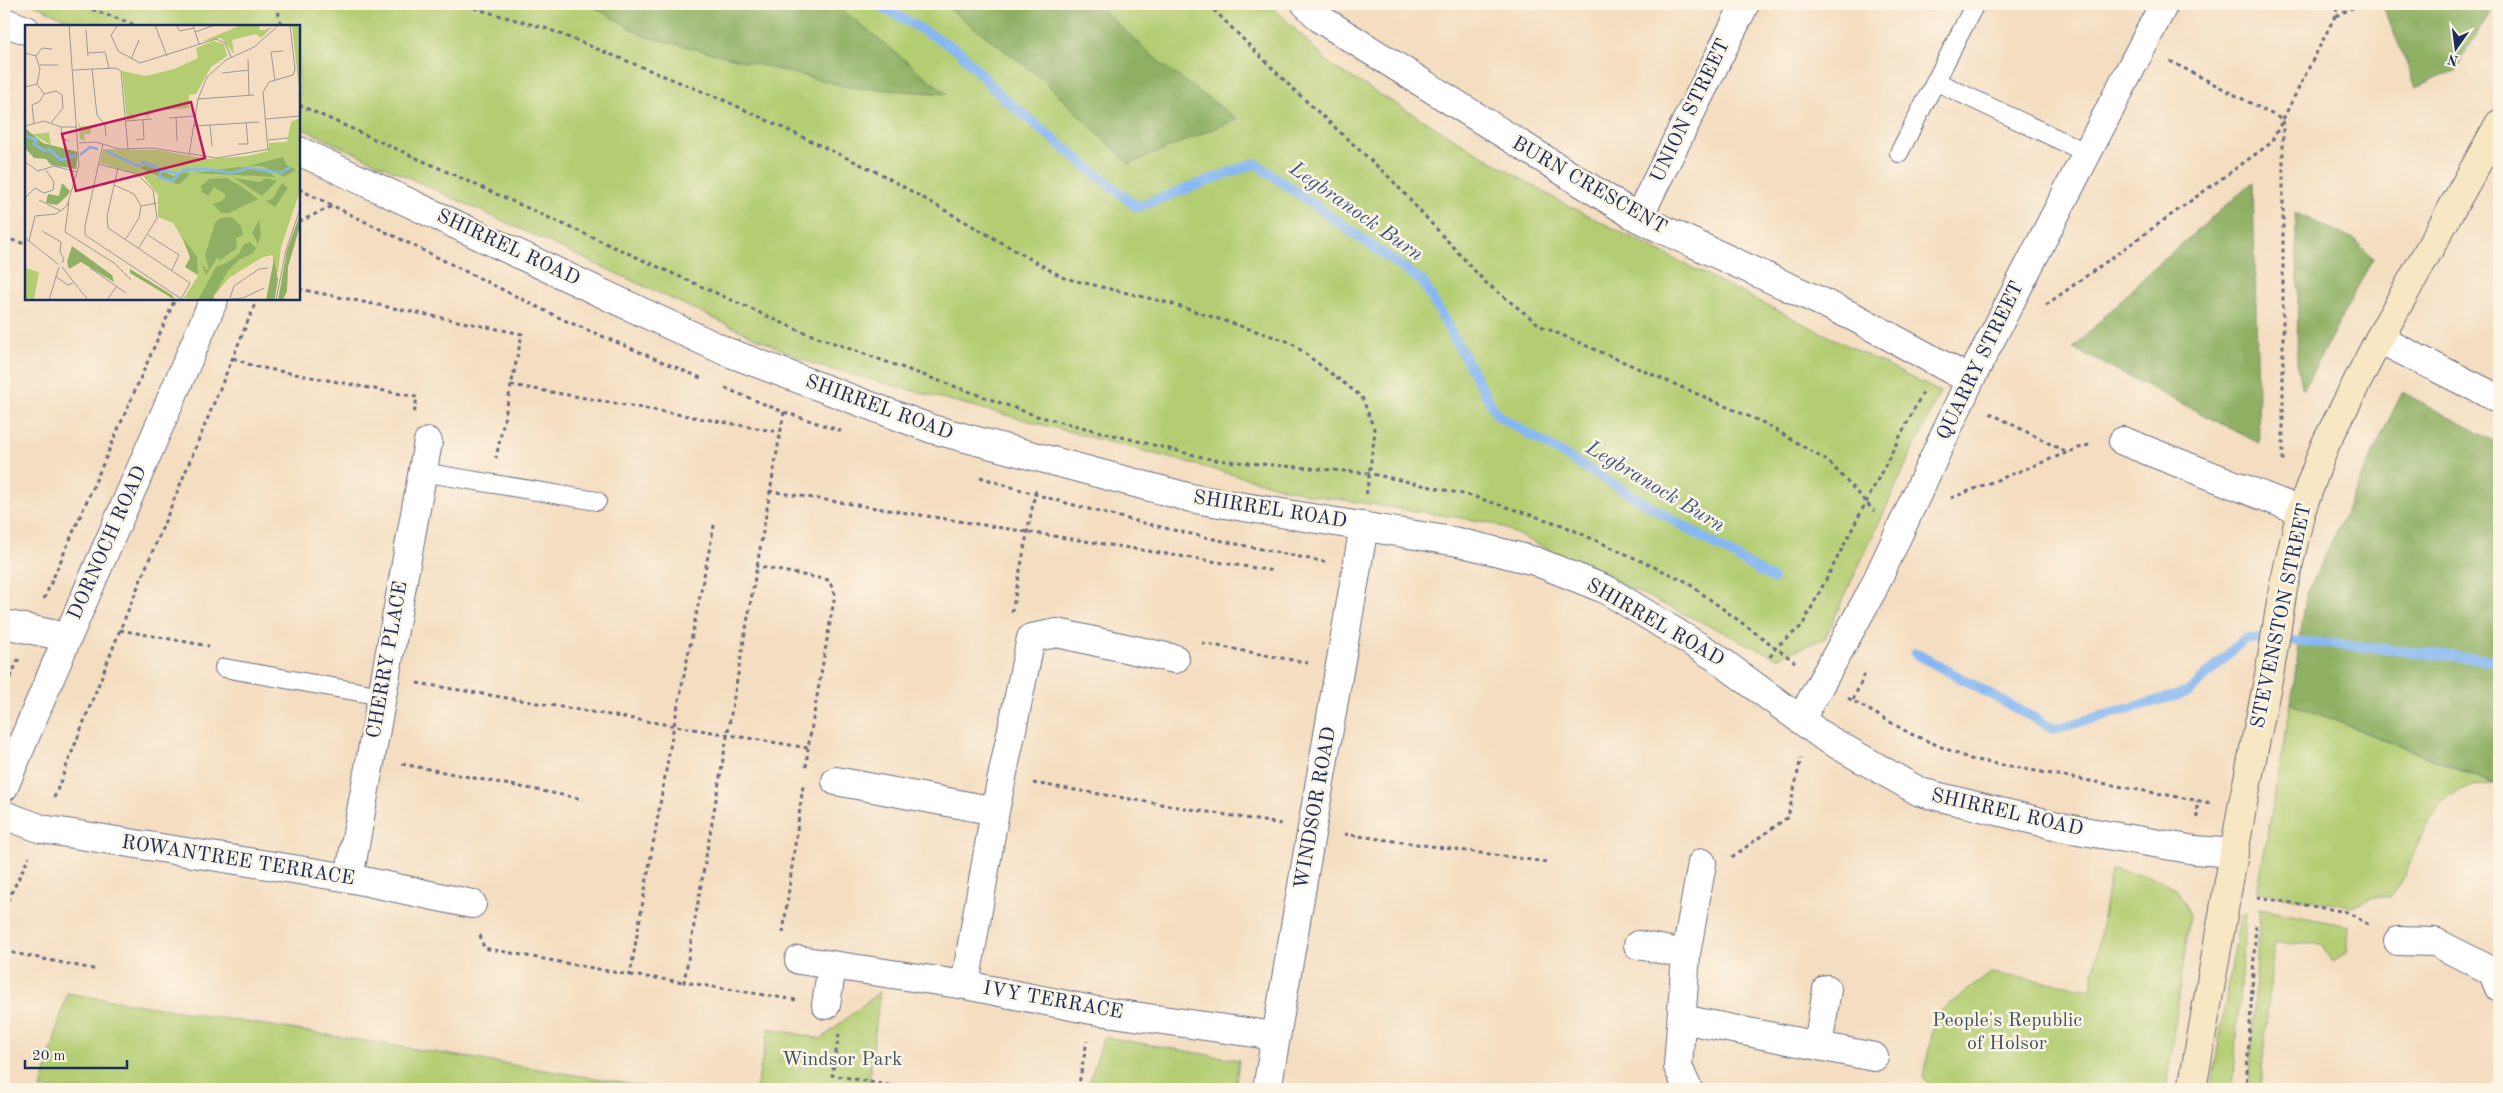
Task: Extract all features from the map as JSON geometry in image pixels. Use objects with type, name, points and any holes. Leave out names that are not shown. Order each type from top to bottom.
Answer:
[{"type":"main road","name":"STEVENSTON STREET","points":[[2192,1089],[2226,894],[2270,670],[2283,589],[2292,508],[2378,339],[2498,128]]},
{"type":"street","name":"BURN CRESCENT","points":[[1306,4],[1322,20],[1488,126],[1638,218],[1854,317],[1970,380]]},
{"type":"street","name":"UNION STREET","points":[[1638,218],[1745,4]]},
{"type":"street","name":"QUARRY STREET","points":[[1806,723],[1821,682],[1841,651],[1872,591],[1970,380],[2164,4]]},
{"type":"street","points":[[4,22],[25,30]]},
{"type":"street","name":"SHIRREL ROAD","points":[[300,151],[725,351],[932,429],[1042,460],[1195,499],[1458,542],[1535,561],[1607,590],[1714,656],[1824,737],[1920,792],[2066,828],[2195,850],[2234,853]]},
{"type":"street","name":"DORNOCH ROAD","points":[[4,787],[66,637],[118,522],[214,300]]},
{"type":"street","points":[[2378,339],[2499,399]]},
{"type":"street","points":[[2123,441],[2292,508]]},
{"type":"street","name":"CHERRY PLACE","points":[[349,878],[428,442]]},
{"type":"street","name":"WINDSOR ROAD","points":[[1267,1089],[1364,526]]},
{"type":"street","points":[[4,624],[66,637]]},
{"type":"street","points":[[965,985],[995,811],[1030,638],[1057,633],[1175,659]]},
{"type":"street","points":[[836,781],[995,811]]},
{"type":"street","name":"ROWANTREE TERRACE","points":[[4,815],[42,829],[349,878],[472,904]]},
{"type":"street","points":[[1688,1089],[1678,1067],[1686,954],[1702,863]]},
{"type":"street","points":[[2398,941],[2435,942],[2492,971],[2499,988]]},
{"type":"street","points":[[1638,945],[1686,954]]},
{"type":"street","name":"IVY TERRACE","points":[[799,960],[965,985],[1092,1010],[1275,1036]]},
{"type":"street","points":[[826,1005],[832,965]]},
{"type":"street","points":[[1818,1046],[1827,989]]},
{"type":"street","points":[[1682,1019],[1874,1057]]},
{"type":"lane","points":[[1899,153],[1976,4]]},
{"type":"lane","points":[[1935,81],[2087,153]]},
{"type":"lane","points":[[422,472],[597,500]]},
{"type":"lane","points":[[224,668],[382,696]]},
{"type":"path","points":[[78,4],[135,25]]},
{"type":"path","points":[[277,4],[281,25]]},
{"type":"path","points":[[459,4],[548,29],[728,102],[881,174],[1064,278],[1169,303],[1290,342],[1362,398],[1375,432],[1368,474],[1364,526]]},
{"type":"path","points":[[1208,4],[1292,88],[1390,178],[1485,282],[1541,326],[1764,423],[1829,462],[1897,536]]},
{"type":"path","points":[[2002,317],[2042,308],[2271,142],[2335,16],[2338,4]]},
{"type":"path","points":[[2335,16],[2360,4]]},
{"type":"path","points":[[2142,46],[2283,120]]},
{"type":"path","points":[[300,105],[798,330],[1037,416],[1214,460],[1368,474],[1472,496],[1562,525],[1685,581],[1821,682],[1911,734],[1970,760],[2198,801]]},
{"type":"path","points":[[2283,120],[2292,508]]},
{"type":"path","points":[[300,190],[331,207]]},
{"type":"path","points":[[4,238],[25,244]]},
{"type":"path","points":[[300,289],[522,334],[491,482]]},
{"type":"path","points":[[4,692],[175,300]]},
{"type":"path","points":[[4,908],[42,829],[120,630],[257,300]]},
{"type":"path","points":[[233,358],[253,366],[417,397],[411,434],[428,442]]},
{"type":"path","points":[[1776,647],[1802,626],[1916,407],[1936,362]]},
{"type":"path","points":[[511,385],[779,432]]},
{"type":"path","points":[[684,982],[784,412]]},
{"type":"path","points":[[1990,413],[2067,453]]},
{"type":"path","points":[[1948,499],[2084,446],[2123,441]]},
{"type":"path","points":[[769,491],[1274,571]]},
{"type":"path","points":[[1030,512],[1032,506]]},
{"type":"path","points":[[630,975],[674,725],[715,521]]},
{"type":"path","points":[[756,566],[829,580],[835,594],[808,748],[780,957],[799,960]]},
{"type":"path","points":[[1175,659],[1202,643],[1304,663]]},
{"type":"path","points":[[415,683],[808,748]]},
{"type":"path","points":[[1702,863],[1724,863],[1788,817],[1806,723]]},
{"type":"path","points":[[371,757],[583,799]]},
{"type":"path","points":[[1002,778],[1313,830],[1546,862]]},
{"type":"path","points":[[2226,894],[2347,912],[2398,941]]},
{"type":"path","points":[[2257,907],[2258,898]]},
{"type":"path","points":[[472,904],[484,948],[630,975],[826,1005],[842,1014],[832,1075],[910,1089]]},
{"type":"path","points":[[2246,1089],[2257,917]]},
{"type":"path","points":[[4,952],[98,970]]},
{"type":"path","points":[[1078,1089],[1092,1010]]},
{"type":"green space","points":[[33,4],[1270,4],[1332,66],[1559,201],[1940,392],[1825,638],[1777,658],[1493,523],[1311,495],[815,365],[300,127],[300,25],[79,25]]},
{"type":"green space","points":[[589,4],[835,4],[947,94],[848,87],[644,36]]},
{"type":"green space","points":[[943,4],[1096,4],[1164,66],[1237,119],[1129,164],[1040,77]]},
{"type":"green space","points":[[2382,4],[2495,4],[2455,71],[2416,87]]},
{"type":"green space","points":[[2253,182],[2259,443],[2073,348],[2148,273]]},
{"type":"green space","points":[[2295,213],[2354,239],[2373,258],[2303,390],[2297,363],[2298,283]]},
{"type":"green space","points":[[2402,392],[2499,444],[2499,785],[2291,703],[2306,596]]},
{"type":"green space","points":[[2291,703],[2494,784],[2463,789],[2448,797],[2437,809],[2428,822],[2408,869],[2391,897],[2371,897],[2354,907],[2257,892]]},
{"type":"green space","name":"People's Republic of Holsor","points":[[2111,870],[2153,877],[2176,888],[2190,915],[2166,1089],[1933,1089],[1923,1078],[1936,1014],[1991,973],[2091,989]]},
{"type":"green space","points":[[2260,909],[2349,926],[2347,953],[2333,962],[2321,944],[2274,943],[2260,1089],[2249,1089]]},
{"type":"green space","points":[[2246,913],[2232,1089],[2211,1089],[2240,916]]},
{"type":"green space","name":"Windsor Park","points":[[880,991],[868,1089],[756,1089],[769,1028],[821,1039]]},
{"type":"green space","points":[[67,993],[662,1089],[41,1089]]},
{"type":"green space","points":[[1104,1037],[1239,1060],[1235,1089],[1087,1089]]},
{"type":"waterway","name":"Legbranock Burn","points":[[877,4],[958,50],[1002,97],[1137,207],[1255,163],[1423,282],[1497,415],[1773,579]]},
{"type":"waterway","name":"Legbranock Burn","points":[[1915,653],[2054,729],[2189,692],[2245,638],[2336,644],[2499,661]]}]
